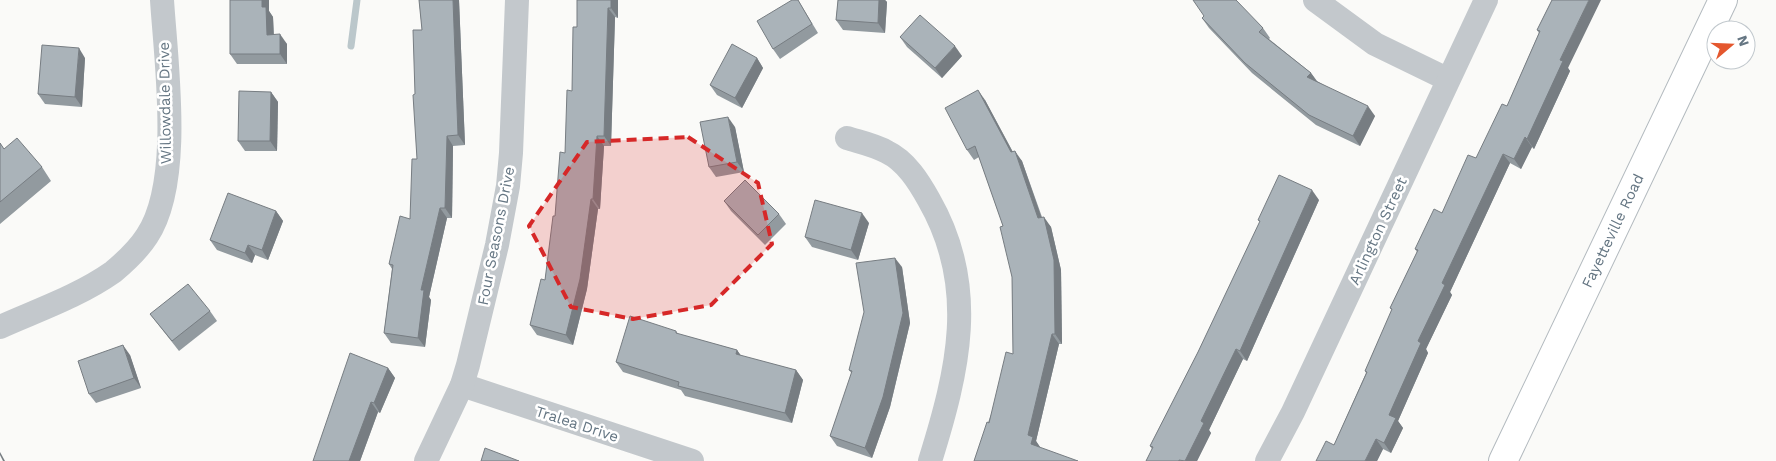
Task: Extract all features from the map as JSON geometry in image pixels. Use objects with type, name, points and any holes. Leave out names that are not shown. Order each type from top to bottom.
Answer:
[{"type":"main road","name":"Fayetteville Road","points":[[1503,461],[1723,0]]},
{"type":"street","name":"Willowdale Drive","points":[[0,327],[91,286],[131,256],[147,236],[164,192],[168,156],[168,81],[162,0]]},
{"type":"street","name":"Four Seasons Drive","points":[[426,461],[462,385],[477,336],[508,186],[517,0]]},
{"type":"street","points":[[1315,0],[1375,44],[1448,79]]},
{"type":"street","name":"Arlington Street","points":[[1268,461],[1347,299],[1486,0]]},
{"type":"street","points":[[848,138],[888,152],[909,170],[921,185],[940,218],[950,247],[957,277],[960,314],[959,343],[952,389],[930,461]]},
{"type":"street","name":"Tralea Drive","points":[[462,385],[692,461]]},
{"type":"highlighted area","points":[[688,137],[758,183],[772,244],[711,305],[633,319],[571,307],[529,226],[587,142]]},
{"type":"building","points":[[230,0],[262,0],[262,7],[266,7],[267,35],[280,34],[280,54],[230,54]]},
{"type":"building","points":[[419,0],[453,0],[458,135],[447,136],[445,208],[440,208],[421,290],[424,290],[418,338],[384,333],[393,265],[389,264],[400,216],[410,219],[412,159],[417,159],[413,95],[415,94],[413,30],[422,30]]},
{"type":"building","points":[[577,0],[611,0],[611,8],[608,8],[604,136],[597,136],[593,199],[591,199],[580,279],[566,335],[530,325],[541,279],[545,280],[553,216],[555,216],[560,152],[565,153],[567,90],[572,91],[573,27],[577,27]]},
{"type":"building","points":[[792,0],[798,0],[812,24],[773,49],[757,21]]},
{"type":"building","points":[[838,0],[879,0],[878,23],[836,20]]},
{"type":"building","points":[[1193,0],[1236,0],[1263,28],[1259,32],[1311,73],[1307,77],[1368,106],[1353,136],[1309,115],[1245,63],[1202,18],[1204,16]]},
{"type":"building","points":[[1552,0],[1589,0],[1560,60],[1563,61],[1527,139],[1525,137],[1514,159],[1503,154],[1442,283],[1445,285],[1418,341],[1421,343],[1389,415],[1396,418],[1384,443],[1376,439],[1365,461],[1316,461],[1326,441],[1334,445],[1367,372],[1365,371],[1392,309],[1390,308],[1418,250],[1415,249],[1434,209],[1442,213],[1468,155],[1476,158],[1502,104],[1507,106],[1540,31],[1537,30]]},
{"type":"building","points":[[920,15],[955,46],[935,68],[900,37]]},
{"type":"building","points":[[732,44],[757,58],[735,98],[710,85]]},
{"type":"building","points":[[42,45],[79,48],[75,97],[38,94]]},
{"type":"building","points":[[978,90],[1011,152],[1015,151],[1038,218],[1044,217],[1054,260],[1055,334],[1052,334],[1028,435],[1033,437],[1031,444],[1078,461],[974,461],[987,422],[989,423],[1006,352],[1013,354],[1012,277],[1000,227],[1003,226],[975,146],[967,150],[945,108]]},
{"type":"building","points":[[239,91],[271,92],[270,141],[238,141]]},
{"type":"building","points":[[728,117],[737,162],[709,167],[700,122]]},
{"type":"building","points":[[17,138],[42,167],[0,202],[0,143],[4,149]]},
{"type":"building","points":[[1279,175],[1312,190],[1240,351],[1236,349],[1201,421],[1204,423],[1185,461],[1146,461],[1153,447],[1150,446],[1198,352],[1260,221],[1258,220]]},
{"type":"building","points":[[745,180],[779,214],[758,235],[724,201]]},
{"type":"building","points":[[228,193],[276,211],[262,250],[248,245],[245,253],[210,240]]},
{"type":"building","points":[[815,200],[862,213],[851,250],[805,237]]},
{"type":"building","points":[[895,258],[903,313],[883,397],[865,448],[830,436],[852,371],[849,370],[864,312],[856,263]]},
{"type":"building","points":[[188,284],[210,311],[172,341],[150,314]]},
{"type":"building","points":[[630,316],[676,331],[676,333],[737,350],[736,354],[796,370],[785,413],[678,386],[679,382],[616,362]]},
{"type":"building","points":[[123,345],[134,378],[89,394],[78,361]]},
{"type":"building","points":[[350,353],[388,368],[374,403],[371,402],[349,461],[313,461]]},
{"type":"building","points":[[485,448],[519,461],[481,461]]},
{"type":"waterway","points":[[351,46],[357,0]]}]
